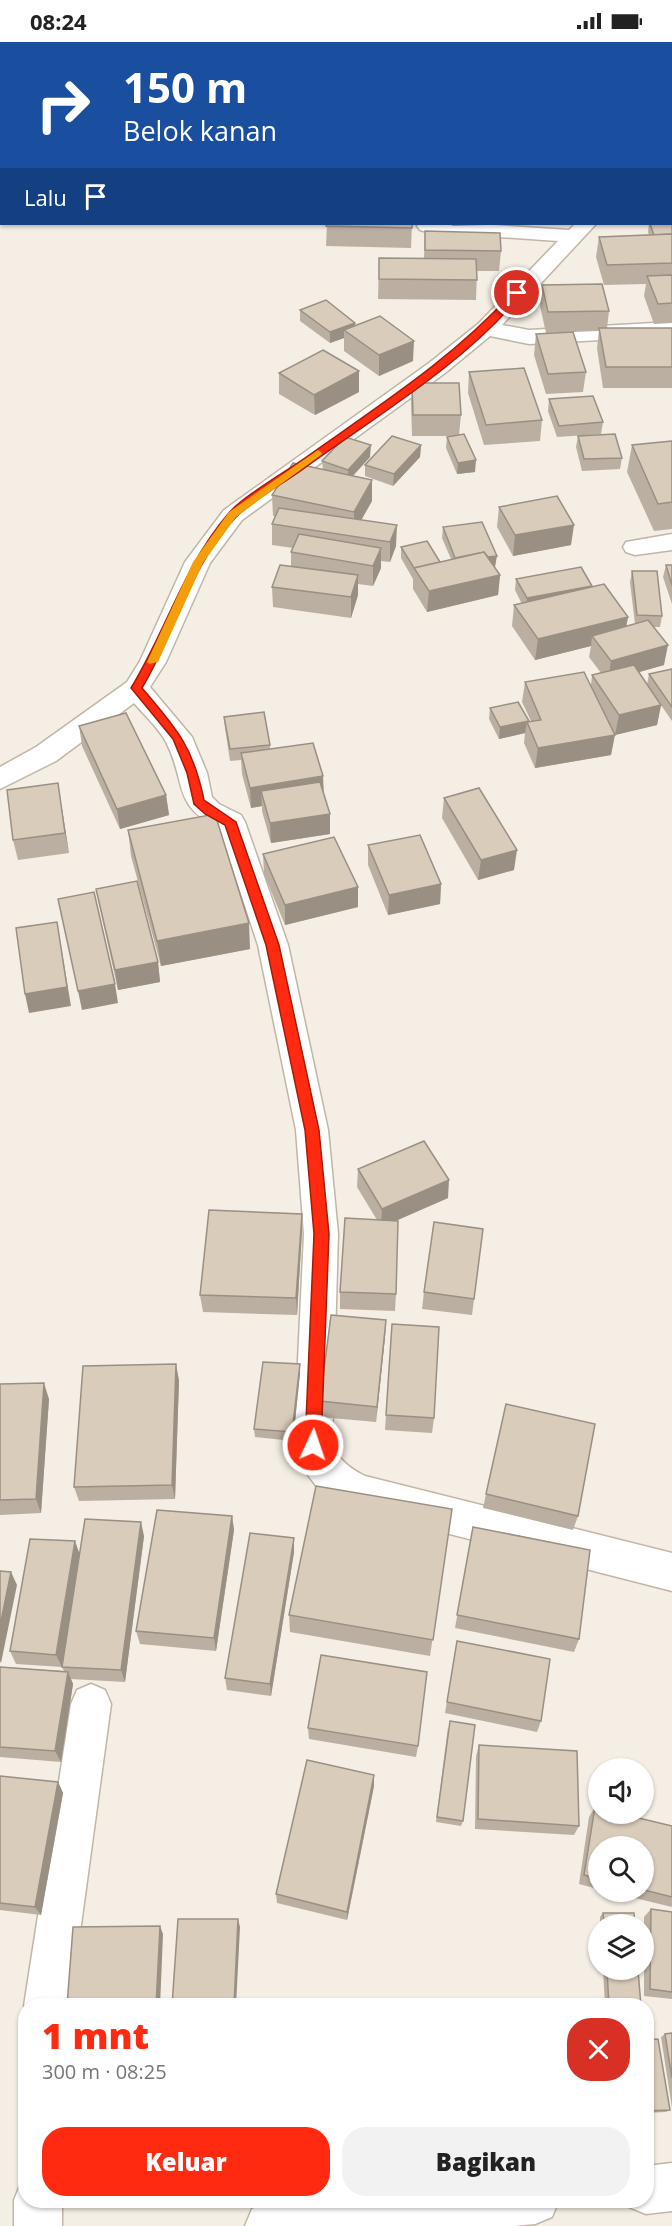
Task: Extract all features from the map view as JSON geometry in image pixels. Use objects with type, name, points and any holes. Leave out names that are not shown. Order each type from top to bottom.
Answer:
[{"type":"street","points":[[427,226],[579,230]]},
{"type":"street","points":[[0,779],[46,754],[136,688],[153,662],[198,562],[233,515],[437,368],[486,328],[579,230]]},
{"type":"street","points":[[486,328],[529,336],[672,329]]},
{"type":"street","points":[[635,547],[672,542]]},
{"type":"street","points":[[136,688],[178,737],[193,773],[199,801],[209,811],[231,822],[273,945],[313,1142],[321,1234],[313,1445],[320,1465],[334,1480],[360,1493],[672,1572]]},
{"type":"street","points":[[48,1998],[91,1704]]},
{"type":"street","points":[[654,2189],[672,2187]]},
{"type":"street","points":[[38,2208],[38,2226]]},
{"type":"street","points":[[268,2226],[453,2208]]},
{"type":"building","points":[[412,225],[412,228],[326,226]]},
{"type":"building","points":[[650,225],[672,225],[672,234],[654,235]]},
{"type":"building","points":[[425,231],[500,233],[501,251],[425,250]]},
{"type":"building","points":[[672,234],[672,263],[607,265],[599,237]]},
{"type":"building","points":[[379,258],[476,259],[477,280],[379,279]]},
{"type":"building","points":[[672,275],[672,303],[658,304],[647,276]]},
{"type":"building","points":[[602,284],[609,311],[548,312],[542,285]]},
{"type":"building","points":[[326,300],[355,323],[330,332],[300,310]]},
{"type":"building","points":[[380,316],[414,341],[379,355],[344,330]]},
{"type":"building","points":[[599,328],[672,328],[672,367],[606,367]]},
{"type":"building","points":[[573,332],[586,372],[548,374],[536,334]]},
{"type":"building","points":[[323,350],[359,371],[314,395],[279,373]]},
{"type":"building","points":[[524,368],[542,420],[486,425],[469,372]]},
{"type":"building","points":[[412,383],[459,383],[461,415],[413,415]]},
{"type":"building","points":[[593,396],[603,422],[559,426],[549,399]]},
{"type":"building","points":[[464,434],[476,460],[458,463],[447,437]]},
{"type":"building","points":[[615,434],[622,458],[584,459],[578,436]]},
{"type":"building","points":[[392,436],[421,445],[394,474],[365,465]]},
{"type":"building","points":[[345,437],[371,445],[348,470],[322,461]]},
{"type":"building","points":[[672,441],[672,502],[658,504],[632,445]]},
{"type":"building","points":[[293,463],[372,480],[354,512],[272,495]]},
{"type":"building","points":[[557,496],[574,525],[515,535],[499,507]]},
{"type":"building","points":[[279,508],[397,525],[390,542],[272,524]]},
{"type":"building","points":[[482,522],[497,556],[488,557],[484,552],[455,558],[443,527]]},
{"type":"building","points":[[299,534],[381,548],[373,566],[291,552]]},
{"type":"building","points":[[427,541],[440,562],[414,568],[401,547]]},
{"type":"building","points":[[484,552],[500,575],[429,591],[414,568]]},
{"type":"building","points":[[280,565],[358,575],[351,597],[272,587]]},
{"type":"building","points":[[666,565],[672,565],[672,585]]},
{"type":"building","points":[[581,567],[592,586],[527,598],[516,579]]},
{"type":"building","points":[[632,571],[657,571],[662,616],[637,615]]},
{"type":"building","points":[[604,584],[628,617],[538,639],[514,605]]},
{"type":"building","points":[[648,620],[668,645],[611,661],[592,636]]},
{"type":"building","points":[[634,665],[661,705],[619,715],[592,675]]},
{"type":"building","points":[[672,669],[672,707],[649,674]]},
{"type":"building","points":[[584,672],[615,735],[538,748],[527,722],[541,720],[525,682]]},
{"type":"building","points":[[518,702],[529,721],[500,727],[490,708]]},
{"type":"building","points":[[264,712],[270,745],[230,749],[224,717]]},
{"type":"building","points":[[126,713],[166,795],[117,809],[79,726]]},
{"type":"building","points":[[313,743],[323,776],[250,788],[241,753]]},
{"type":"building","points":[[320,782],[330,814],[270,823],[261,791]]},
{"type":"building","points":[[58,783],[65,833],[13,840],[7,790]]},
{"type":"building","points":[[479,788],[517,850],[481,860],[444,798]]},
{"type":"building","points":[[215,814],[249,923],[157,941],[128,830]]},
{"type":"building","points":[[420,835],[441,884],[389,895],[368,845]]},
{"type":"building","points":[[334,837],[358,887],[285,905],[263,854]]},
{"type":"building","points":[[137,881],[158,962],[115,970],[96,889]]},
{"type":"building","points":[[94,892],[115,984],[78,991],[58,899]]},
{"type":"building","points":[[57,922],[67,987],[25,994],[16,928]]},
{"type":"building","points":[[424,1141],[449,1180],[382,1209],[358,1169]]},
{"type":"building","points":[[209,1210],[302,1214],[296,1298],[200,1295]]},
{"type":"building","points":[[345,1218],[398,1221],[396,1294],[340,1292]]},
{"type":"building","points":[[434,1222],[483,1229],[474,1299],[424,1292]]},
{"type":"building","points":[[331,1315],[386,1320],[377,1407],[320,1401]]},
{"type":"building","points":[[392,1324],[439,1327],[434,1418],[386,1415]]},
{"type":"building","points":[[263,1362],[300,1364],[292,1432],[254,1429]]},
{"type":"building","points":[[176,1364],[172,1485],[74,1487],[83,1366]]},
{"type":"building","points":[[44,1383],[36,1499],[0,1500],[0,1384]]},
{"type":"building","points":[[506,1404],[595,1424],[578,1516],[486,1494]]},
{"type":"building","points":[[316,1486],[452,1509],[433,1640],[289,1615]]},
{"type":"building","points":[[157,1510],[232,1516],[214,1638],[136,1631]]},
{"type":"building","points":[[85,1519],[141,1522],[121,1670],[62,1667]]},
{"type":"building","points":[[473,1527],[590,1550],[579,1639],[457,1615]]},
{"type":"building","points":[[250,1533],[294,1538],[270,1684],[225,1678]]},
{"type":"building","points":[[30,1539],[75,1541],[56,1655],[10,1651]]},
{"type":"building","points":[[0,1571],[11,1572],[0,1626]]},
{"type":"building","points":[[457,1641],[550,1659],[541,1721],[447,1702]]},
{"type":"building","points":[[321,1655],[427,1672],[418,1746],[308,1728]]},
{"type":"building","points":[[0,1667],[68,1672],[55,1751],[0,1747]]},
{"type":"building","points":[[450,1721],[475,1725],[463,1821],[437,1817]]},
{"type":"building","points":[[479,1745],[577,1751],[579,1826],[478,1819]]},
{"type":"building","points":[[307,1760],[374,1775],[347,1912],[276,1894]]},
{"type":"building","points":[[0,1776],[58,1782],[35,1907],[0,1903]]},
{"type":"building","points":[[654,1822],[672,1826],[672,1897],[654,1892],[654,1836],[590,1836],[592,1824],[654,1824]]},
{"type":"building","points":[[588,1850],[588,1876],[584,1875]]},
{"type":"building","points":[[651,1909],[672,1912],[672,1992],[650,1989],[650,1980],[654,1980],[654,1914],[651,1914]]},
{"type":"building","points":[[603,1913],[634,1914],[603,1914]]},
{"type":"building","points":[[178,1919],[238,1919],[234,1998],[173,1998]]},
{"type":"building","points":[[160,1926],[156,1998],[68,1998],[73,1927]]},
{"type":"building","points":[[608,1980],[639,1980],[640,1998],[609,1998]]},
{"type":"building","points":[[672,2033],[672,2078],[665,2034]]},
{"type":"building","points":[[654,2039],[658,2039],[670,2110],[654,2111]]},
{"type":"slow traffic","points":[[153,662],[198,562],[233,515],[261,492],[318,453]]},
{"type":"route","points":[[313,1445],[321,1234],[312,1130],[273,945],[231,822],[209,811],[199,801],[193,773],[178,737],[136,688],[153,662],[198,562],[233,515],[261,492],[437,368],[486,328],[517,293]]}]
